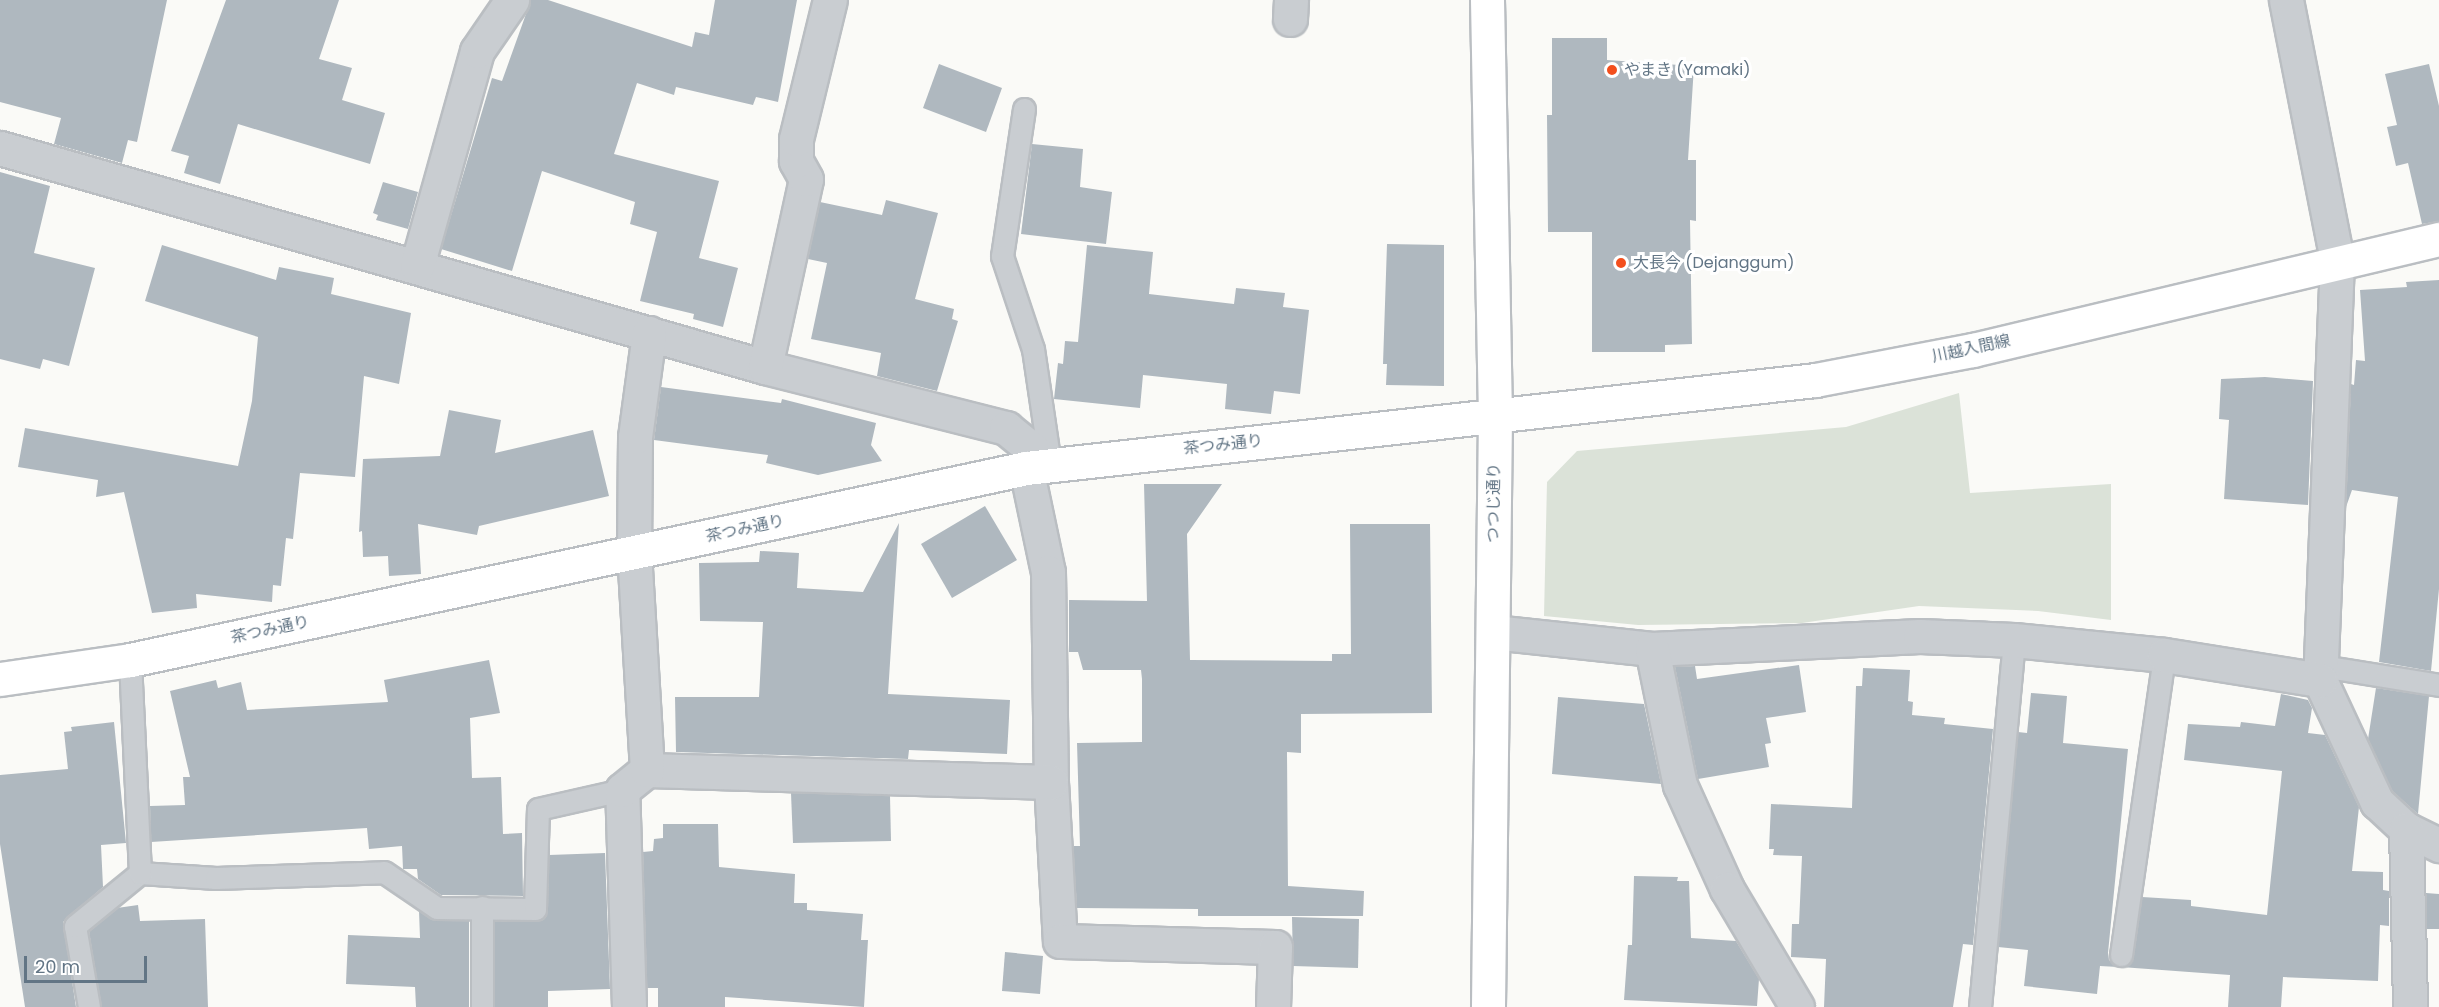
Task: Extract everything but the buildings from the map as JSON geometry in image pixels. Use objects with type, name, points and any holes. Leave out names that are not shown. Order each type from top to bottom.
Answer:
[{"type":"main road","name":"つつじ通り","points":[[1487,0],[1495,416],[1488,1007]]},
{"type":"main road","name":"川越入間線","points":[[1495,416],[1815,380],[1973,350],[2337,261],[2439,239]]},
{"type":"main road","name":"茶つみ通り","points":[[0,679],[130,660],[1038,466],[1495,416]]},
{"type":"street","points":[[417,266],[477,51],[512,0]]},
{"type":"street","points":[[765,368],[806,179],[796,161],[796,139],[830,0]]},
{"type":"street","points":[[2286,0],[2337,261],[2321,673],[2377,802],[2406,829],[2439,845]]},
{"type":"street","points":[[0,148],[417,266],[765,368],[1006,428],[1038,466],[1048,572],[1051,782],[1060,941],[1275,947],[1273,1007]]},
{"type":"street","points":[[629,1007],[635,780],[635,437],[649,333]]},
{"type":"street","points":[[1493,632],[1652,649],[1920,636],[2014,640],[2321,673]]},
{"type":"street","points":[[1652,649],[1680,785],[1726,889],[1797,1007]]},
{"type":"street","points":[[635,780],[1051,782]]},
{"type":"street","points":[[2406,829],[2410,1007]]},
{"type":"lane","points":[[1024,109],[1002,256],[1033,349],[1038,466]]},
{"type":"lane","points":[[1980,1007],[2014,640]]},
{"type":"lane","points":[[2121,955],[2164,655]]},
{"type":"lane","points":[[130,660],[140,873]]},
{"type":"lane","points":[[2321,673],[2439,685]]},
{"type":"lane","points":[[89,1007],[75,926],[140,873],[216,878],[384,872],[437,908],[535,909],[538,810],[635,780]]},
{"type":"lane","points":[[482,907],[482,1007]]},
{"type":"shaded area","points":[[1959,393],[1970,493],[2111,484],[2111,620],[2038,611],[1919,606],[1802,623],[1638,625],[1544,616],[1547,482],[1577,451],[1846,427]]},
{"type":"place","name":"やまき (Yamaki)","points":[[1612,70]]},
{"type":"place","name":"大長今 (Dejanggum)","points":[[1621,263]]}]
